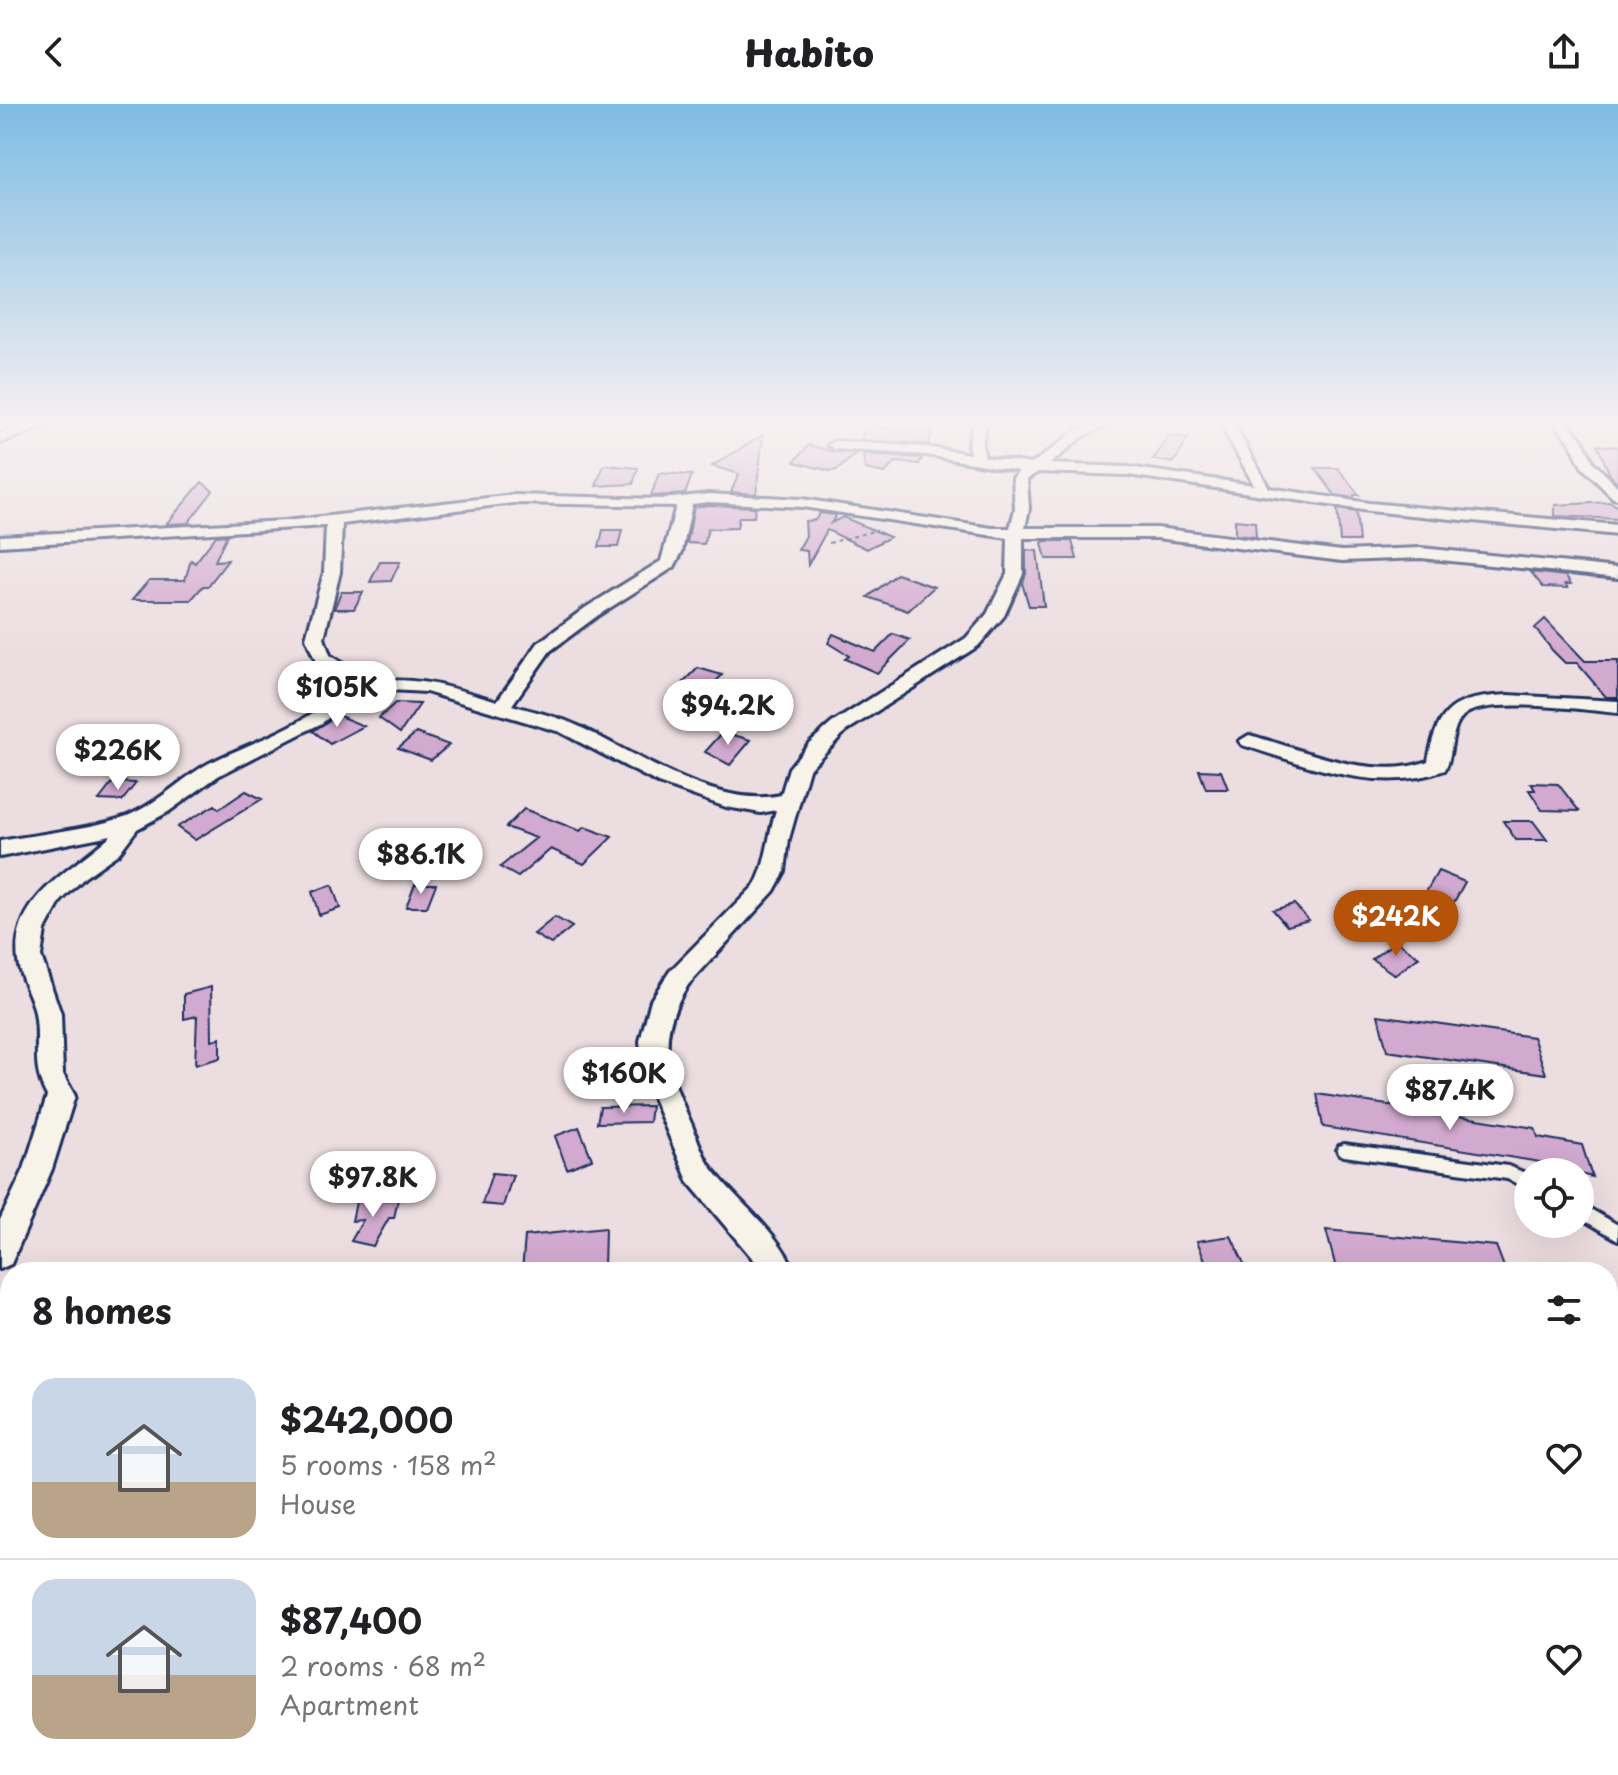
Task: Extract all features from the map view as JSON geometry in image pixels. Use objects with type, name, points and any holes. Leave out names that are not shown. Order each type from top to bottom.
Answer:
[{"type":"street","points":[[0,541],[64,540],[334,521],[521,499],[654,503],[702,499]]},
{"type":"street","points":[[733,499],[797,503],[992,533],[1168,534],[1342,556],[1421,553],[1618,573]]},
{"type":"street","points":[[775,1262],[699,1174],[656,1074],[653,1041],[664,1000],[679,978],[763,891],[774,871],[778,839],[799,768],[816,747],[839,727],[982,633],[1011,586],[1021,499]]},
{"type":"street","points":[[1326,499],[1417,513],[1618,530]]},
{"type":"street","points":[[501,708],[544,647],[591,612],[668,564],[674,552],[685,500]]},
{"type":"street","points":[[334,521],[332,572],[315,638],[322,658],[352,679],[348,692]]},
{"type":"street","points":[[0,849],[128,824],[160,809],[223,764],[309,722],[348,692],[382,684],[411,684],[567,728],[665,778],[733,802],[761,806],[788,800]]},
{"type":"street","points":[[1249,741],[1356,771],[1411,774],[1427,772],[1438,765],[1449,726],[1457,711],[1473,703],[1513,701],[1618,707]]},
{"type":"street","points":[[0,1254],[38,1169],[61,1096],[61,1090],[50,1075],[51,1040],[47,1009],[42,989],[31,971],[30,948],[37,920],[60,885],[109,848],[126,831],[128,824]]},
{"type":"lane","points":[[1344,1150],[1514,1175]]},
{"type":"lane","points":[[1594,1218],[1618,1233]]},
{"type":"path","points":[[829,543],[910,519]]},
{"type":"building","points":[[187,499],[207,499],[188,523],[166,524]]},
{"type":"building","points":[[1611,502],[1618,507],[1618,519],[1555,516],[1555,505]]},
{"type":"building","points":[[694,507],[755,507],[754,517],[739,517],[737,528],[708,529],[704,544],[687,543]]},
{"type":"building","points":[[1337,509],[1356,512],[1359,541],[1340,541]]},
{"type":"building","points":[[820,513],[836,515],[831,523],[843,517],[890,537],[867,549],[827,530],[808,565],[807,551],[798,550],[806,536],[805,521],[815,520]]},
{"type":"building","points":[[1235,520],[1255,522],[1256,537],[1235,535]]},
{"type":"building","points":[[603,530],[622,530],[618,547],[599,547]]},
{"type":"building","points":[[227,535],[215,561],[228,560],[208,586],[203,586],[191,600],[132,600],[149,580],[185,580],[191,560],[195,563],[216,536]]},
{"type":"building","points":[[1072,541],[1077,559],[1046,559],[1042,543]]},
{"type":"building","points":[[1026,550],[1037,551],[1044,606],[1029,606],[1022,583],[1026,574]]},
{"type":"building","points":[[380,562],[400,562],[391,581],[370,582]]},
{"type":"building","points":[[1531,572],[1566,576],[1571,584],[1565,584],[1568,588],[1543,587]]},
{"type":"building","points":[[897,574],[934,587],[908,611],[868,597]]},
{"type":"building","points":[[341,592],[363,592],[354,609],[334,609]]},
{"type":"building","points":[[1545,619],[1585,661],[1618,661],[1618,697],[1606,697],[1577,663],[1565,663],[1553,651],[1535,628]]},
{"type":"building","points":[[833,634],[875,652],[893,634],[910,640],[877,673],[845,659],[849,656],[828,643]]},
{"type":"building","points":[[698,668],[722,675],[708,690],[684,682]]},
{"type":"building","points":[[395,703],[420,704],[400,733],[379,718]]},
{"type":"building","points":[[337,715],[364,726],[330,744],[313,731]]},
{"type":"building","points":[[723,732],[751,740],[730,765],[705,752]]},
{"type":"building","points":[[416,733],[449,745],[431,760],[398,748]]},
{"type":"building","points":[[1199,770],[1221,771],[1228,789],[1206,789]]},
{"type":"building","points":[[113,782],[136,783],[122,801],[99,800]]},
{"type":"building","points":[[1531,783],[1558,784],[1579,811],[1542,810],[1529,790],[1535,790]]},
{"type":"building","points":[[246,791],[262,799],[195,840],[177,827],[215,805],[219,809]]},
{"type":"building","points":[[524,809],[580,831],[584,827],[612,837],[584,864],[551,849],[518,877],[500,867],[536,838],[506,827]]},
{"type":"building","points":[[1503,821],[1533,821],[1547,840],[1516,840]]},
{"type":"building","points":[[1438,871],[1465,882],[1453,904],[1426,892]]},
{"type":"building","points":[[415,884],[436,884],[427,907],[406,907]]},
{"type":"building","points":[[332,885],[340,908],[319,915],[312,892]]},
{"type":"building","points":[[1294,904],[1309,920],[1287,926],[1273,910]]},
{"type":"building","points":[[555,917],[572,927],[551,944],[534,934]]},
{"type":"building","points":[[1396,941],[1419,957],[1395,975],[1372,959]]},
{"type":"building","points":[[211,987],[212,1040],[220,1038],[220,1058],[195,1065],[197,1016],[184,1019],[184,994]]},
{"type":"building","points":[[1378,1015],[1533,1037],[1546,1074],[1387,1051]]},
{"type":"building","points":[[1317,1094],[1535,1128],[1538,1137],[1582,1145],[1586,1158],[1515,1158],[1323,1127]]},
{"type":"building","points":[[651,1106],[649,1122],[597,1123],[600,1107]]},
{"type":"building","points":[[579,1127],[592,1159],[567,1169],[555,1136]]},
{"type":"building","points":[[492,1173],[513,1175],[503,1206],[482,1204]]},
{"type":"building","points":[[398,1199],[394,1218],[389,1218],[373,1246],[351,1241],[363,1220],[352,1221],[356,1202]]},
{"type":"building","points":[[605,1228],[604,1262],[523,1262],[525,1236]]},
{"type":"building","points":[[1326,1230],[1496,1246],[1502,1262],[1334,1262]]},
{"type":"building","points":[[1231,1236],[1243,1262],[1206,1262],[1197,1241]]}]
